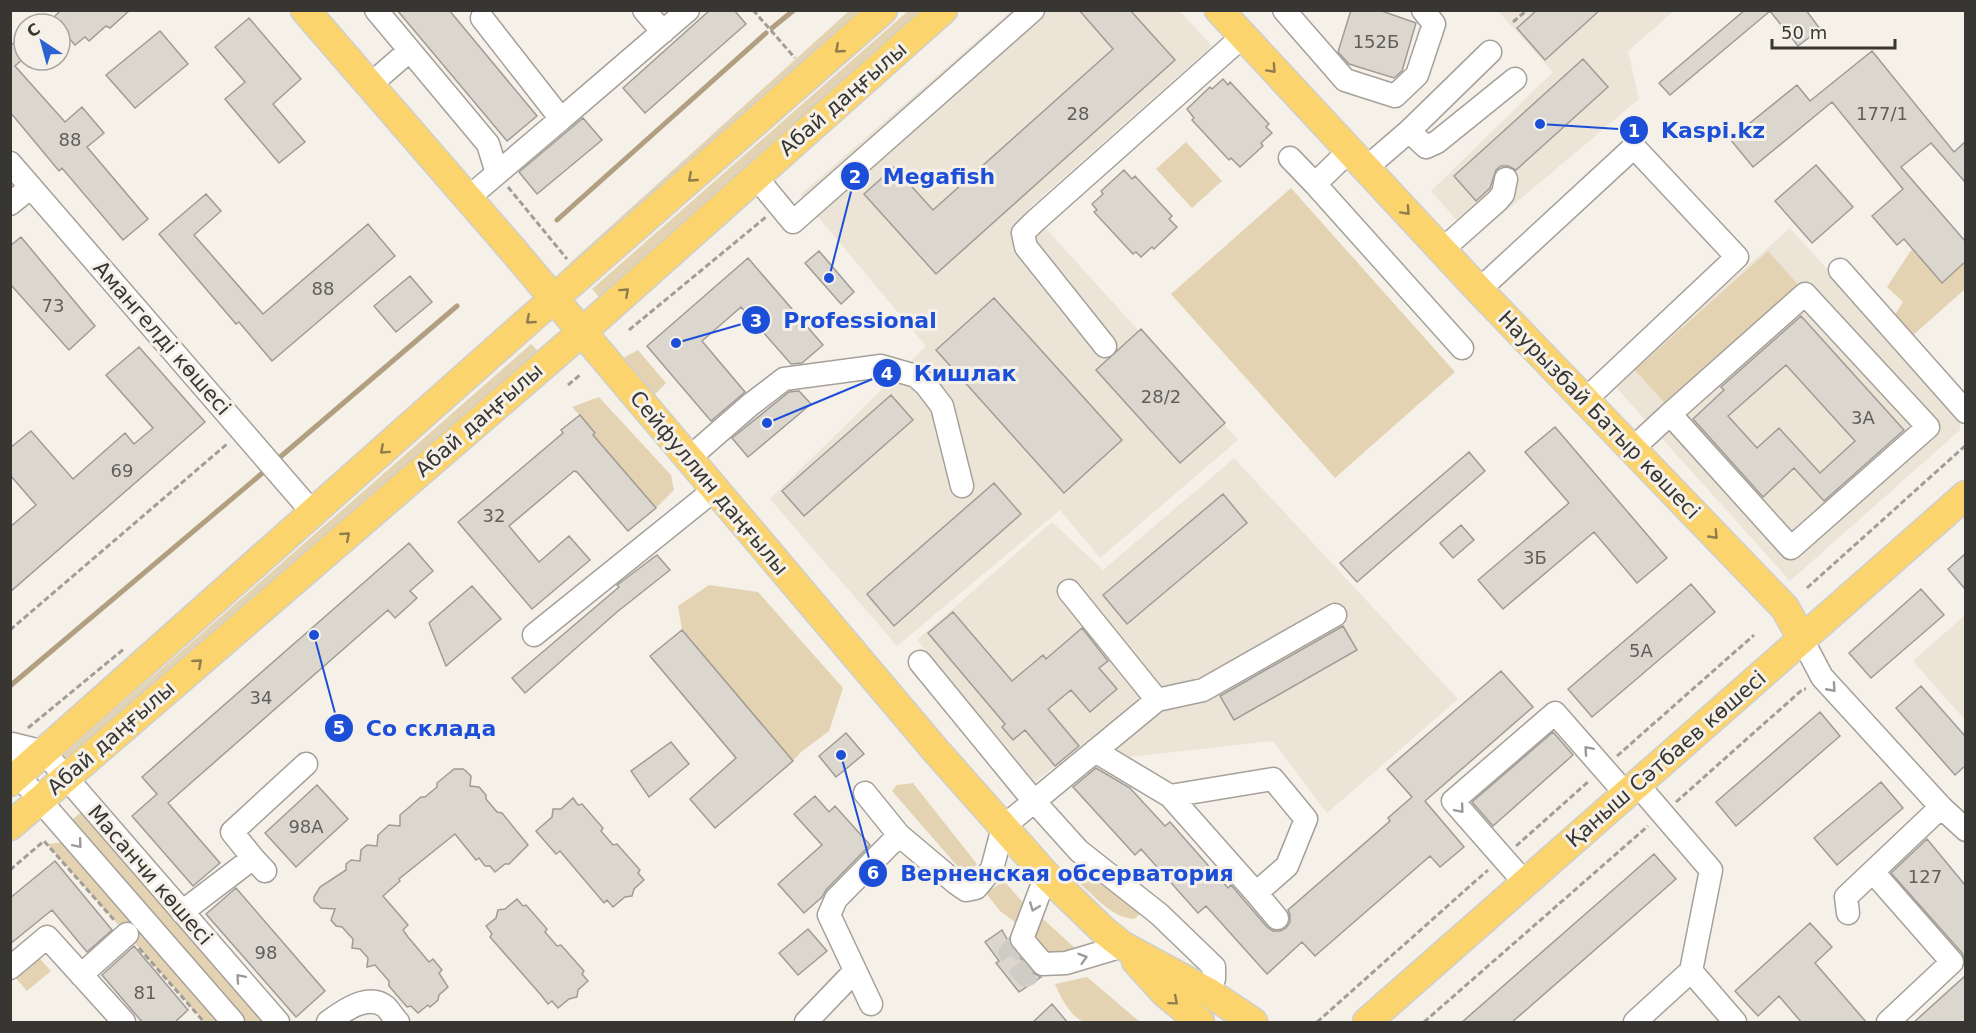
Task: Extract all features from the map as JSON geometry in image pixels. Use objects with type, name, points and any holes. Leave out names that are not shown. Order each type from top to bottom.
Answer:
[{"type":"main road","name":"Сейфуллин даңғылы","points":[[305,10],[371,84],[1003,827],[1046,875],[1123,946],[1165,993],[1200,1023]]},
{"type":"main road","name":"Абай даңғылы","points":[[14,779],[883,10]]},
{"type":"main road","name":"Абай даңғылы","points":[[10,826],[582,332],[943,10]]},
{"type":"main road","name":"Наурызбай Батыр көшесі","points":[[1219,10],[1584,401],[1785,608],[1802,639]]},
{"type":"main road","name":"Қаныш Сәтбаев көшесі","points":[[1367,1023],[1965,495]]},
{"type":"main road","name":"Сейфуллин даңғылы","points":[[1123,946],[1208,992],[1253,1023]]},
{"type":"main road","points":[[1386,1023],[1396,997]]},
{"type":"street","points":[[375,10],[488,144],[497,173]]},
{"type":"street","points":[[644,10],[663,32]]},
{"type":"street","points":[[468,198],[688,10]]},
{"type":"street","points":[[755,176],[793,222],[1033,10]]},
{"type":"street","points":[[1284,10],[1345,80],[1395,96],[1417,75],[1434,24],[1423,10]]},
{"type":"street","points":[[483,13],[561,119]]},
{"type":"street","points":[[1105,346],[1026,247],[1023,233],[1242,37]]},
{"type":"street","points":[[371,84],[410,51]]},
{"type":"street","points":[[1315,184],[1409,131],[1490,52]]},
{"type":"street","points":[[1409,131],[1426,147],[1437,142],[1515,79]]},
{"type":"street","points":[[1479,290],[1634,147],[1737,258],[1584,401]]},
{"type":"street","points":[[1290,158],[1462,348]]},
{"type":"street","name":"Амангелді көшесі","points":[[10,163],[313,513]]},
{"type":"street","points":[[1442,250],[1503,194],[1506,179]]},
{"type":"street","points":[[10,204],[31,187]]},
{"type":"street","points":[[1840,270],[1965,412]]},
{"type":"street","points":[[1631,450],[1670,414],[1805,294],[1928,427],[1791,548],[1670,414]]},
{"type":"street","points":[[688,459],[784,379],[881,366],[916,376],[942,406],[962,486]]},
{"type":"street","points":[[534,635],[714,490]]},
{"type":"street","points":[[1069,591],[1157,700]]},
{"type":"street","points":[[865,793],[899,835],[966,890],[976,888],[981,885],[992,869],[1003,827],[1157,700],[1203,690],[1335,615]]},
{"type":"street","name":"Наурызбай Батыр көшесі","points":[[1802,639],[1822,677],[1941,807],[1965,830]]},
{"type":"street","points":[[920,662],[1033,800],[1079,851],[1159,914],[1214,967],[1214,979],[1208,992]]},
{"type":"street","points":[[1525,884],[1453,801],[1555,713],[1603,768],[1661,814],[1711,870],[1691,971],[1635,1023]]},
{"type":"street","points":[[14,779],[11,742],[44,752]]},
{"type":"street","points":[[1095,751],[1170,796],[1277,918]]},
{"type":"street","name":"Масанчи көшесі","points":[[44,752],[278,1023]]},
{"type":"street","points":[[182,912],[259,864],[232,832],[306,764]]},
{"type":"street","name":"Масанчи көшесі","points":[[14,779],[40,800],[233,1023]]},
{"type":"street","points":[[1170,796],[1273,779],[1306,819],[1287,866],[1256,893]]},
{"type":"street","points":[[1848,913],[1846,897],[1941,807]]},
{"type":"street","points":[[871,1004],[829,915],[836,899],[899,835]]},
{"type":"street","points":[[1873,872],[1952,962],[1888,1023]]},
{"type":"street","points":[[1046,875],[1022,939],[1043,964],[1066,963],[1123,946]]},
{"type":"street","points":[[81,975],[127,934]]},
{"type":"street","points":[[10,968],[47,938],[124,1023]]},
{"type":"street","points":[[1691,971],[1735,1023]]},
{"type":"street","points":[[806,1023],[854,972]]},
{"type":"street","points":[[328,1023],[349,1007],[368,1002],[384,1005],[398,1023]]},
{"type":"path","points":[[753,10],[795,58]]},
{"type":"path","points":[[1513,22],[1527,10]]},
{"type":"path","points":[[497,173],[570,263]]},
{"type":"path","points":[[629,330],[780,206]]},
{"type":"path","points":[[568,385],[580,375]]},
{"type":"path","points":[[10,630],[242,431]]},
{"type":"path","points":[[1807,588],[1965,445]]},
{"type":"path","points":[[1317,1023],[1754,635]]},
{"type":"path","points":[[1424,1023],[1803,689],[1808,689]]},
{"type":"path","points":[[10,870],[44,841]]},
{"type":"shaded area","points":[[849,11],[883,11],[580,275],[570,263]]},
{"type":"shaded area","points":[[908,11],[926,11],[600,298],[592,289]]},
{"type":"shaded area","points":[[1011,11],[1180,11],[1212,46],[1028,209],[1238,440],[1100,558],[1060,510],[897,646],[770,499],[926,346],[800,195]]},
{"type":"shaded area","points":[[1498,11],[1674,11],[1628,51],[1639,99],[1473,239],[1431,191],[1553,72]]},
{"type":"shaded area","points":[[1186,142],[1222,181],[1192,208],[1156,169]]},
{"type":"shaded area","points":[[1291,188],[1455,372],[1335,478],[1171,294]]},
{"type":"shaded area","points":[[1790,228],[1961,418],[1960,430],[1790,581],[1614,385]]},
{"type":"shaded area","points":[[1912,249],[1942,283],[1965,262],[1965,289],[1910,338],[1892,319],[1903,302],[1887,287]]},
{"type":"shaded area","points":[[1768,251],[1800,287],[1667,406],[1635,370]]},
{"type":"shaded area","points":[[531,344],[538,351],[69,764],[62,756]]},
{"type":"shaded area","points":[[638,350],[666,383],[654,395],[623,358]]},
{"type":"shaded area","points":[[599,397],[671,475],[674,490],[656,508],[572,407]]},
{"type":"shaded area","points":[[1234,458],[1458,699],[1327,813],[1273,741],[1121,758],[1101,730],[1035,782],[917,640],[1052,522],[1103,570]]},
{"type":"shaded area","points":[[709,585],[758,592],[843,688],[829,731],[793,761],[682,630],[678,606]]},
{"type":"shaded area","points":[[1965,615],[1965,720],[1913,661]]},
{"type":"shaded area","points":[[913,783],[977,864],[965,875],[892,791],[897,785]]},
{"type":"shaded area","points":[[81,812],[265,1022],[238,1022],[67,824]]},
{"type":"shaded area","points":[[65,842],[224,1022],[204,1022],[47,844]]},
{"type":"shaded area","points":[[1086,862],[1146,909],[1134,919],[1111,911],[1080,884]]},
{"type":"shaded area","points":[[1004,881],[1027,907],[1020,922],[1016,923],[1000,911],[986,893]]},
{"type":"shaded area","points":[[1041,917],[1076,949],[1063,957],[1049,955],[1031,935]]},
{"type":"shaded area","points":[[35,953],[51,971],[27,991],[12,974]]},
{"type":"shaded area","points":[[1087,977],[1140,1022],[1084,1022],[1074,1016],[1063,1001],[1055,984]]},
{"type":"building","points":[[61,10],[130,10],[110,28],[106,26],[89,41],[85,37],[75,45],[72,42],[72,12],[59,12]]},
{"type":"building","points":[[397,10],[449,10],[537,116],[507,141]]},
{"type":"building","points":[[710,10],[734,10],[746,24],[645,113],[623,88]]},
{"type":"building","points":[[1079,10],[1130,10],[1175,60],[936,274],[864,194],[894,167],[933,210],[1113,49]]},
{"type":"building","points":[[1351,10],[1379,10],[1416,23],[1402,71],[1394,78],[1349,64],[1338,52]]},
{"type":"building","points":[[1537,10],[1600,10],[1545,60],[1517,28]]},
{"type":"building","points":[[1745,10],[1806,10],[1820,29],[1798,46],[1770,11],[1670,95],[1659,83]]},
{"type":"building","points":[[249,18],[301,79],[273,104],[305,142],[279,163],[225,99],[245,82],[215,47]]},
{"type":"building","points":[[160,31],[188,64],[135,108],[106,75]]},
{"type":"building","points":[[12,44],[12,72],[20,72],[65,122],[82,107],[104,133],[87,147],[148,219],[123,240],[62,168],[59,171],[10,112],[10,46]]},
{"type":"building","points":[[1872,51],[1954,152],[1965,142],[1965,182],[1931,143],[1901,167],[1965,241],[1965,262],[1942,283],[1904,239],[1897,245],[1872,216],[1903,189],[1832,102],[1753,167],[1730,139],[1797,85],[1810,101]]},
{"type":"building","points":[[1583,59],[1608,87],[1516,170],[1508,166],[1501,166],[1496,170],[1490,188],[1476,201],[1454,176]]},
{"type":"building","points":[[1223,79],[1228,85],[1230,82],[1269,124],[1266,127],[1272,133],[1261,143],[1263,146],[1240,167],[1231,158],[1229,160],[1192,120],[1194,118],[1187,109],[1210,87],[1212,89]]},
{"type":"building","points":[[583,118],[602,140],[537,194],[519,172]]},
{"type":"building","points":[[1816,165],[1853,207],[1812,243],[1775,201]]},
{"type":"building","points":[[1124,170],[1132,179],[1135,176],[1172,216],[1169,219],[1177,227],[1154,249],[1152,247],[1141,257],[1136,252],[1133,254],[1094,212],[1097,210],[1092,204],[1103,194],[1101,191]]},
{"type":"building","points":[[206,194],[221,211],[194,235],[263,314],[368,224],[395,256],[272,361],[239,322],[236,324],[159,234]]},
{"type":"building","points":[[21,237],[95,326],[69,350],[10,284],[10,246]]},
{"type":"building","points":[[819,251],[854,292],[841,304],[805,263]]},
{"type":"building","points":[[748,258],[823,345],[802,363],[791,364],[741,307],[702,341],[745,392],[711,421],[647,346]]},
{"type":"building","points":[[410,276],[432,302],[396,332],[374,306]]},
{"type":"building","points":[[994,298],[1122,440],[1064,493],[936,350]]},
{"type":"building","points":[[1801,316],[1904,430],[1824,501],[1794,468],[1763,497],[1693,419],[1724,390],[1721,387]],"holes":[[[1786,365],[1855,441],[1820,473],[1779,428],[1757,448],[1728,416]]]},
{"type":"building","points":[[1141,329],[1225,423],[1180,463],[1096,370]]},
{"type":"building","points":[[139,347],[205,422],[10,592],[10,527],[36,505],[10,475],[10,448],[31,431],[73,479],[125,433],[134,444],[153,428],[106,375]]},
{"type":"building","points":[[799,391],[811,404],[748,457],[732,438],[789,392]]},
{"type":"building","points":[[891,395],[913,420],[804,516],[782,491]]},
{"type":"building","points":[[580,415],[595,433],[593,435],[656,508],[628,531],[574,471],[509,526],[539,562],[569,536],[590,560],[532,609],[458,522],[563,433],[561,430]]},
{"type":"building","points":[[1555,427],[1667,558],[1637,583],[1594,532],[1503,609],[1478,580],[1569,503],[1525,452]]},
{"type":"building","points":[[1469,452],[1485,471],[1357,582],[1340,563]]},
{"type":"building","points":[[994,483],[1021,514],[894,626],[867,594]]},
{"type":"building","points":[[1223,494],[1247,523],[1127,624],[1103,595]]},
{"type":"building","points":[[1461,525],[1474,540],[1453,558],[1440,543]]},
{"type":"building","points":[[409,543],[433,571],[410,591],[417,598],[395,618],[388,610],[168,803],[220,863],[193,886],[132,816],[157,794],[142,777]]},
{"type":"building","points":[[1965,554],[1965,589],[1948,569]]},
{"type":"building","points":[[657,555],[670,570],[617,612],[525,693],[512,678],[619,587],[617,585]]},
{"type":"building","points":[[1691,584],[1715,612],[1592,717],[1568,689]]},
{"type":"building","points":[[472,586],[501,619],[446,666],[429,623]]},
{"type":"building","points":[[1921,589],[1944,615],[1871,678],[1849,653]]},
{"type":"building","points":[[953,612],[1012,681],[1043,655],[1046,659],[1082,628],[1108,661],[1099,668],[1117,689],[1090,712],[1071,690],[1048,709],[1079,746],[1055,766],[1025,730],[1013,740],[1002,727],[1005,724],[928,633]]},
{"type":"building","points":[[1343,626],[1357,650],[1234,720],[1220,696]]},
{"type":"building","points":[[682,630],[793,761],[715,828],[690,799],[736,758],[650,656]]},
{"type":"building","points":[[1501,671],[1533,707],[1425,801],[1464,847],[1440,867],[1430,856],[1315,956],[1302,942],[1267,974],[1206,906],[1198,913],[1141,849],[1135,855],[1073,787],[1096,768],[1130,788],[1165,826],[1170,822],[1228,888],[1231,885],[1267,927],[1273,931],[1280,931],[1290,922],[1288,910],[1390,821],[1388,818],[1412,797],[1387,769]]},
{"type":"building","points":[[1921,686],[1965,736],[1965,766],[1955,775],[1896,708]]},
{"type":"building","points":[[1820,712],[1840,736],[1736,826],[1716,802]]},
{"type":"building","points":[[1553,732],[1573,755],[1493,826],[1472,802]]},
{"type":"building","points":[[846,733],[864,754],[836,777],[819,756]]},
{"type":"building","points":[[671,742],[689,764],[649,797],[631,771]]},
{"type":"building","points":[[454,769],[463,769],[471,776],[470,786],[479,787],[486,795],[486,799],[497,812],[502,813],[528,845],[509,864],[505,864],[495,872],[490,866],[485,866],[479,858],[476,860],[455,834],[399,879],[400,881],[383,896],[408,925],[403,930],[408,937],[429,962],[433,959],[442,970],[439,973],[448,987],[430,1007],[428,1005],[418,1013],[411,1006],[407,1007],[375,965],[367,967],[368,958],[360,949],[352,948],[353,939],[342,927],[336,926],[331,920],[335,909],[321,908],[314,901],[314,897],[320,887],[346,870],[346,864],[351,860],[360,861],[361,850],[367,845],[377,846],[378,835],[389,825],[400,826],[400,815],[437,787],[437,783]]},
{"type":"building","points":[[1881,782],[1903,808],[1837,865],[1814,838]]},
{"type":"building","points":[[317,785],[348,819],[296,867],[265,833]]},
{"type":"building","points":[[815,796],[829,812],[835,806],[870,845],[804,913],[778,884],[822,845],[794,814]]},
{"type":"building","points":[[573,798],[578,805],[582,804],[603,828],[601,831],[613,845],[617,844],[640,870],[638,873],[644,880],[634,889],[632,896],[625,897],[613,907],[607,900],[604,903],[560,851],[556,854],[536,831],[552,817],[553,809],[561,809]]},
{"type":"building","points":[[1927,839],[1965,885],[1965,960],[1962,953],[1891,873]]},
{"type":"building","points":[[1654,854],[1676,879],[1511,1023],[1461,1023]]},
{"type":"building","points":[[55,861],[112,930],[87,952],[52,910],[10,944],[10,898]]},
{"type":"building","points":[[236,888],[325,991],[296,1017],[206,914]]},
{"type":"building","points":[[517,899],[523,906],[526,905],[547,929],[545,932],[557,946],[561,945],[584,971],[582,974],[588,981],[578,990],[577,997],[569,999],[558,1008],[552,1001],[548,1004],[490,937],[492,934],[486,926],[496,918],[498,910],[505,909]]},
{"type":"building","points":[[1810,923],[1832,947],[1815,963],[1867,1023],[1802,1023],[1779,996],[1758,1016],[1735,991]]},
{"type":"building","points":[[808,929],[827,951],[798,975],[779,953]]},
{"type":"building","points":[[1002,930],[1012,948],[1033,973],[1041,977],[1019,992],[996,963],[999,961],[985,942]]},
{"type":"building","points":[[134,946],[188,1010],[174,1023],[143,1023],[102,975]]},
{"type":"building","points":[[1965,976],[1965,1023],[1913,1023]]},
{"type":"building","points":[[1052,1004],[1068,1023],[1032,1023]]},
{"type":"waterway","points":[[772,28],[794,10]]},
{"type":"waterway","points":[[557,220],[766,33]]},
{"type":"waterway","points":[[279,458],[457,306]]},
{"type":"waterway","points":[[10,686],[266,470]]},
{"type":"tunnel","points":[[1022,939],[1009,953],[1026,976],[1043,964]]},
{"type":"place","name":"Kaspi.kz","points":[[1540,124]]},
{"type":"place","name":"Megafish","points":[[829,278]]},
{"type":"place","name":"Professional","points":[[676,343]]},
{"type":"place","name":"Кишлак","points":[[767,423]]},
{"type":"place","name":"Со склада","points":[[314,635]]},
{"type":"place","name":"Верненская обсерватория","points":[[841,755]]}]
